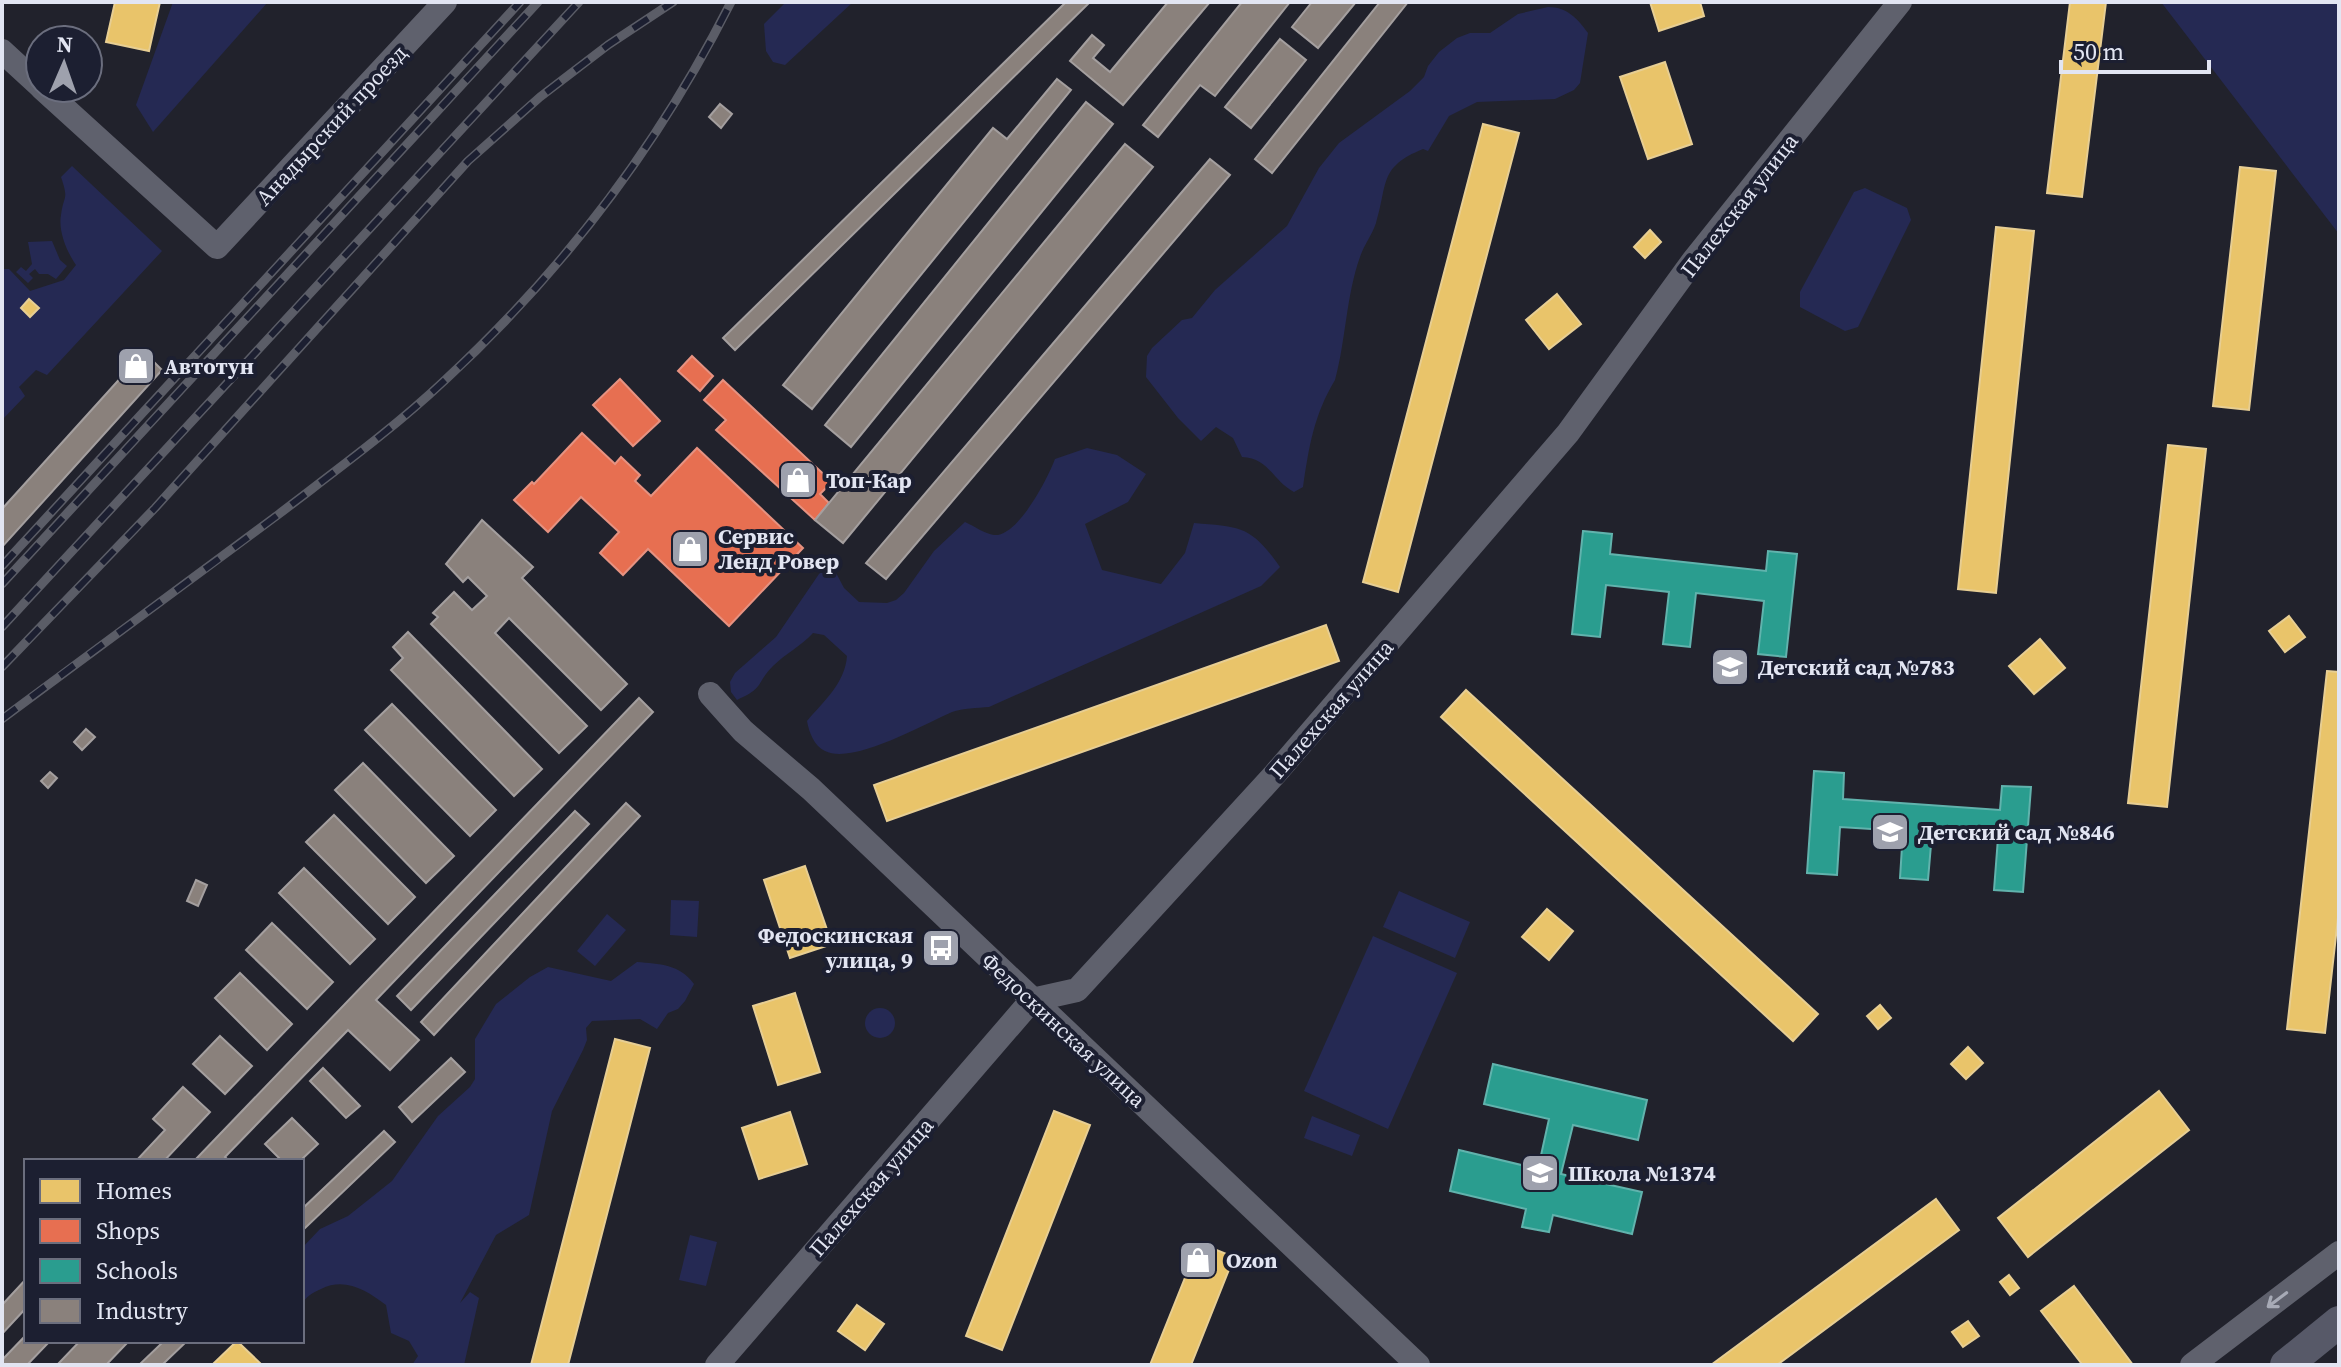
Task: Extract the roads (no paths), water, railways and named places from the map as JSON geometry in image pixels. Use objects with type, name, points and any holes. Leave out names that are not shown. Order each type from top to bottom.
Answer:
[{"type":"main road","points":[[2286,1365],[2339,1322]]},
{"type":"street","name":"Анадырский проезд","points":[[60,104],[217,247],[445,2]]},
{"type":"street","name":"Палехская улица","points":[[717,1365],[1032,1000],[1077,990],[1305,740],[1568,433],[1693,261],[1900,2]]},
{"type":"street","points":[[2,51],[24,71]]},
{"type":"street","name":"Федоскинская улица","points":[[710,694],[743,731],[811,789],[1418,1365]]},
{"type":"street","points":[[2192,1365],[2339,1253]]},
{"type":"railway","points":[[2,566],[520,2]]},
{"type":"railway","points":[[2,584],[538,2]]},
{"type":"railway","points":[[2,627],[579,2]]},
{"type":"railway","points":[[2,667],[155,508],[468,161],[540,97],[608,45],[673,2]]},
{"type":"railway","points":[[2,719],[363,449],[425,399],[487,339],[568,251],[640,156],[703,55],[731,2]]},
{"type":"place","name":"Автотун","points":[[136,366]]},
{"type":"place","name":"Топ-Кар","points":[[798,480]]},
{"type":"place","name":"Сервис Ленд Ровер","points":[[690,549]]},
{"type":"place","name":"Детский сад №783","points":[[1730,667]]},
{"type":"place","name":"Детский сад №846","points":[[1890,832]]},
{"type":"place","name":"Федоскинская улица, 9","points":[[941,948]]},
{"type":"place","name":"Школа №1374","points":[[1540,1173]]},
{"type":"place","name":"Ozon","points":[[1198,1260]]}]
